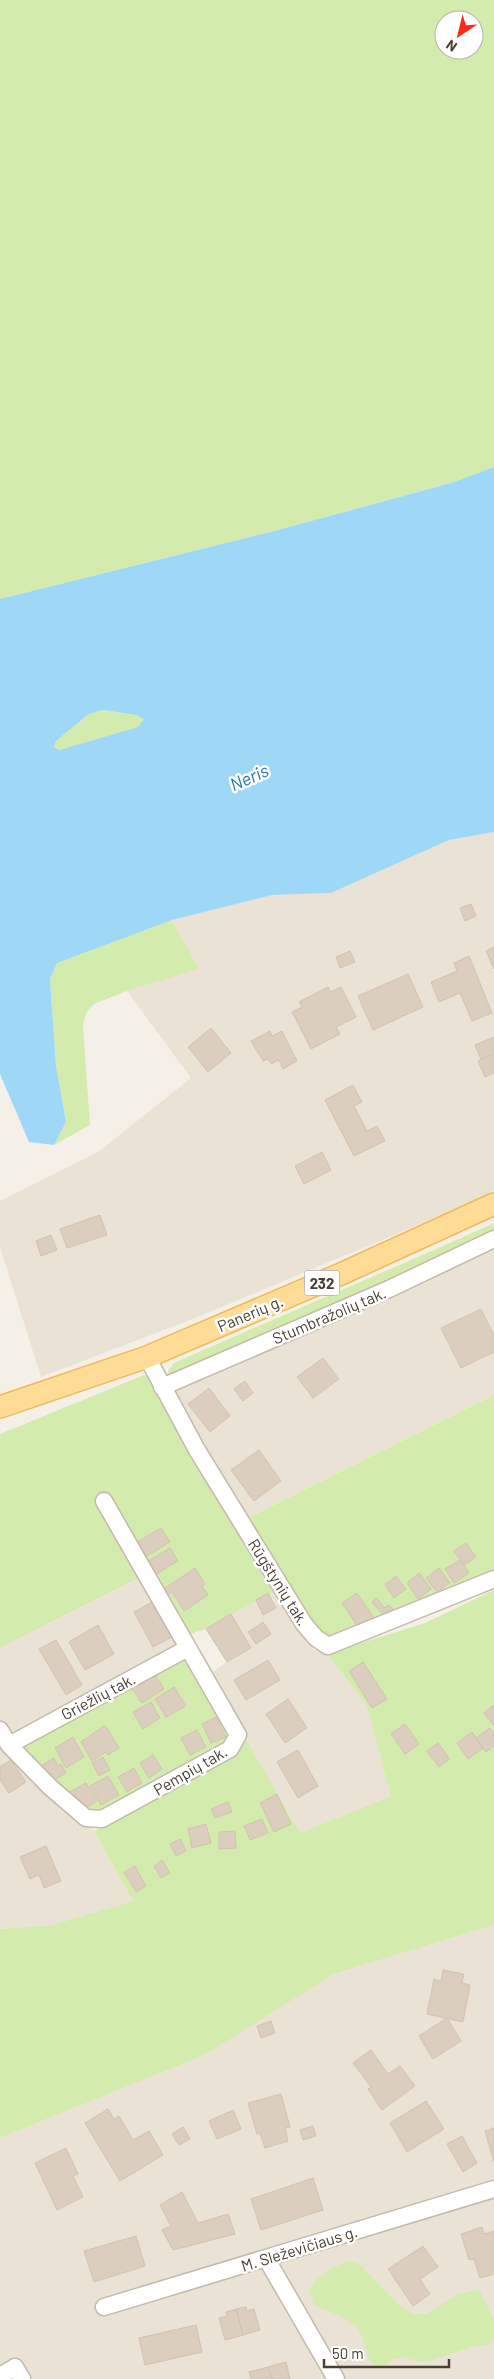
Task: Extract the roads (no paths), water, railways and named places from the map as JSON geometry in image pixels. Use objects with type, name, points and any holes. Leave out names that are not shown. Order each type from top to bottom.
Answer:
[{"type":"main road","name":"Panerių g.","points":[[0,1407],[147,1357],[341,1274],[494,1204]]},
{"type":"street","name":"Stumbražolių tak.","points":[[162,1387],[389,1289],[494,1239]]},
{"type":"street","name":"Rūgštynių tak.","points":[[147,1357],[198,1450],[304,1624],[316,1638],[328,1646],[494,1579]]},
{"type":"street","name":"Pempių tak.","points":[[0,1730],[9,1745],[50,1787],[86,1818],[102,1819],[230,1748],[238,1735],[104,1501]]},
{"type":"street","name":"Griežlių tak.","points":[[9,1745],[188,1648]]},
{"type":"street","name":"M. Sleževičiaus g.","points":[[104,2307],[494,2189]]},
{"type":"street","points":[[266,2258],[336,2379]]},
{"type":"street","points":[[0,2376],[15,2367],[22,2379]]},
{"type":"water","name":"Neris","points":[[494,467],[494,832],[449,840],[331,893],[272,895],[172,920],[57,963],[50,979],[56,1066],[66,1122],[54,1145],[29,1142],[0,1074],[0,599],[278,530],[451,483]],"holes":[[[103,710],[136,715],[144,719],[138,727],[59,750],[54,747],[56,741],[89,714]]]}]
